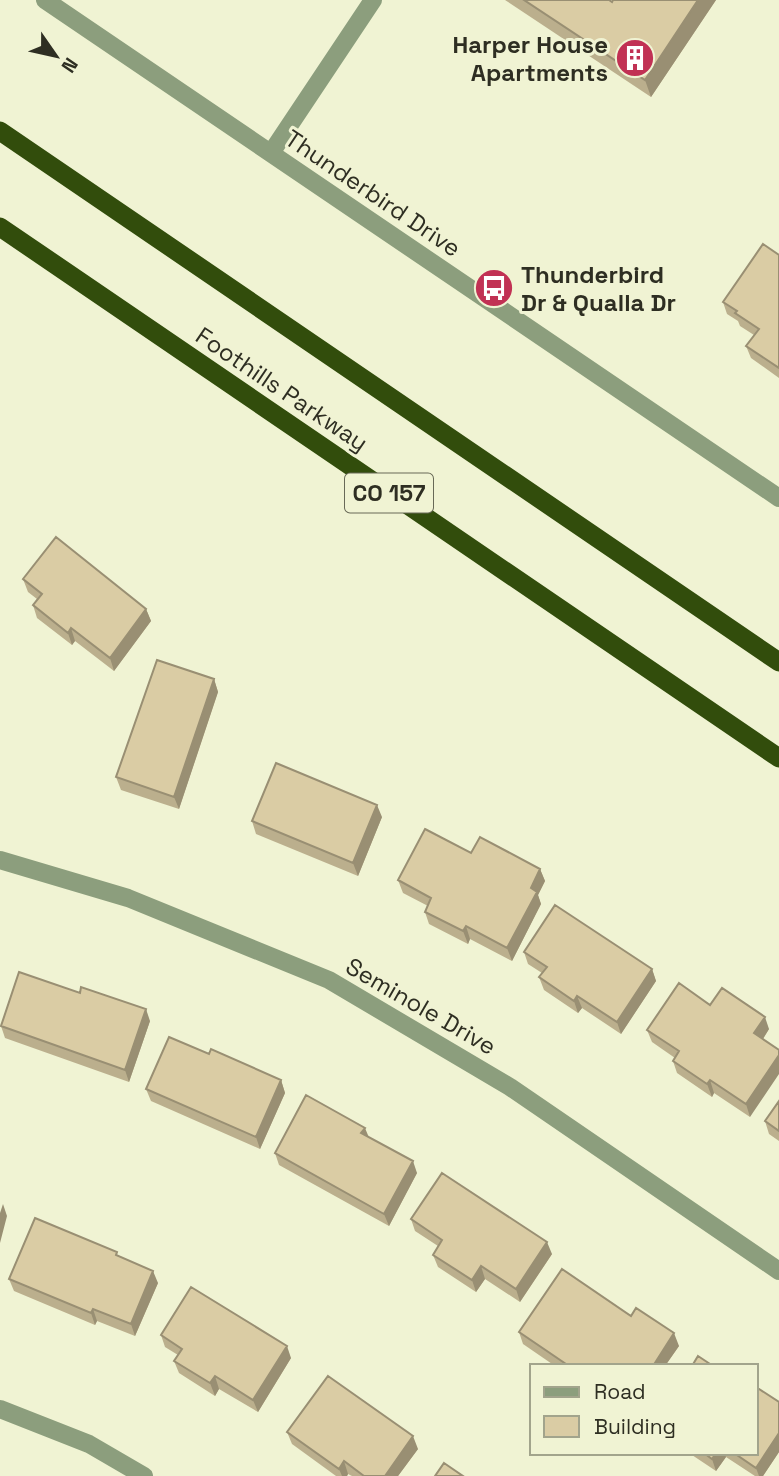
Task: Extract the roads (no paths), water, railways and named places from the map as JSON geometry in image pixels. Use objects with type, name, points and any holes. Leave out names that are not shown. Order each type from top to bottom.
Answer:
[{"type":"highway","points":[[0,131],[779,662]]},
{"type":"highway","name":"Foothills Parkway","points":[[0,227],[779,758]]},
{"type":"street","name":"Thunderbird Drive","points":[[45,0],[779,498]]},
{"type":"street","points":[[271,153],[373,0]]},
{"type":"street","name":"Seminole Drive","points":[[0,860],[128,898],[329,980],[510,1087],[779,1271]]},
{"type":"street","points":[[0,1409],[89,1444],[144,1476]]},
{"type":"place","name":"Harper House Apartments","points":[[635,58]]},
{"type":"place","name":"Thunderbird Dr & Qualla Dr","points":[[494,288]]}]
